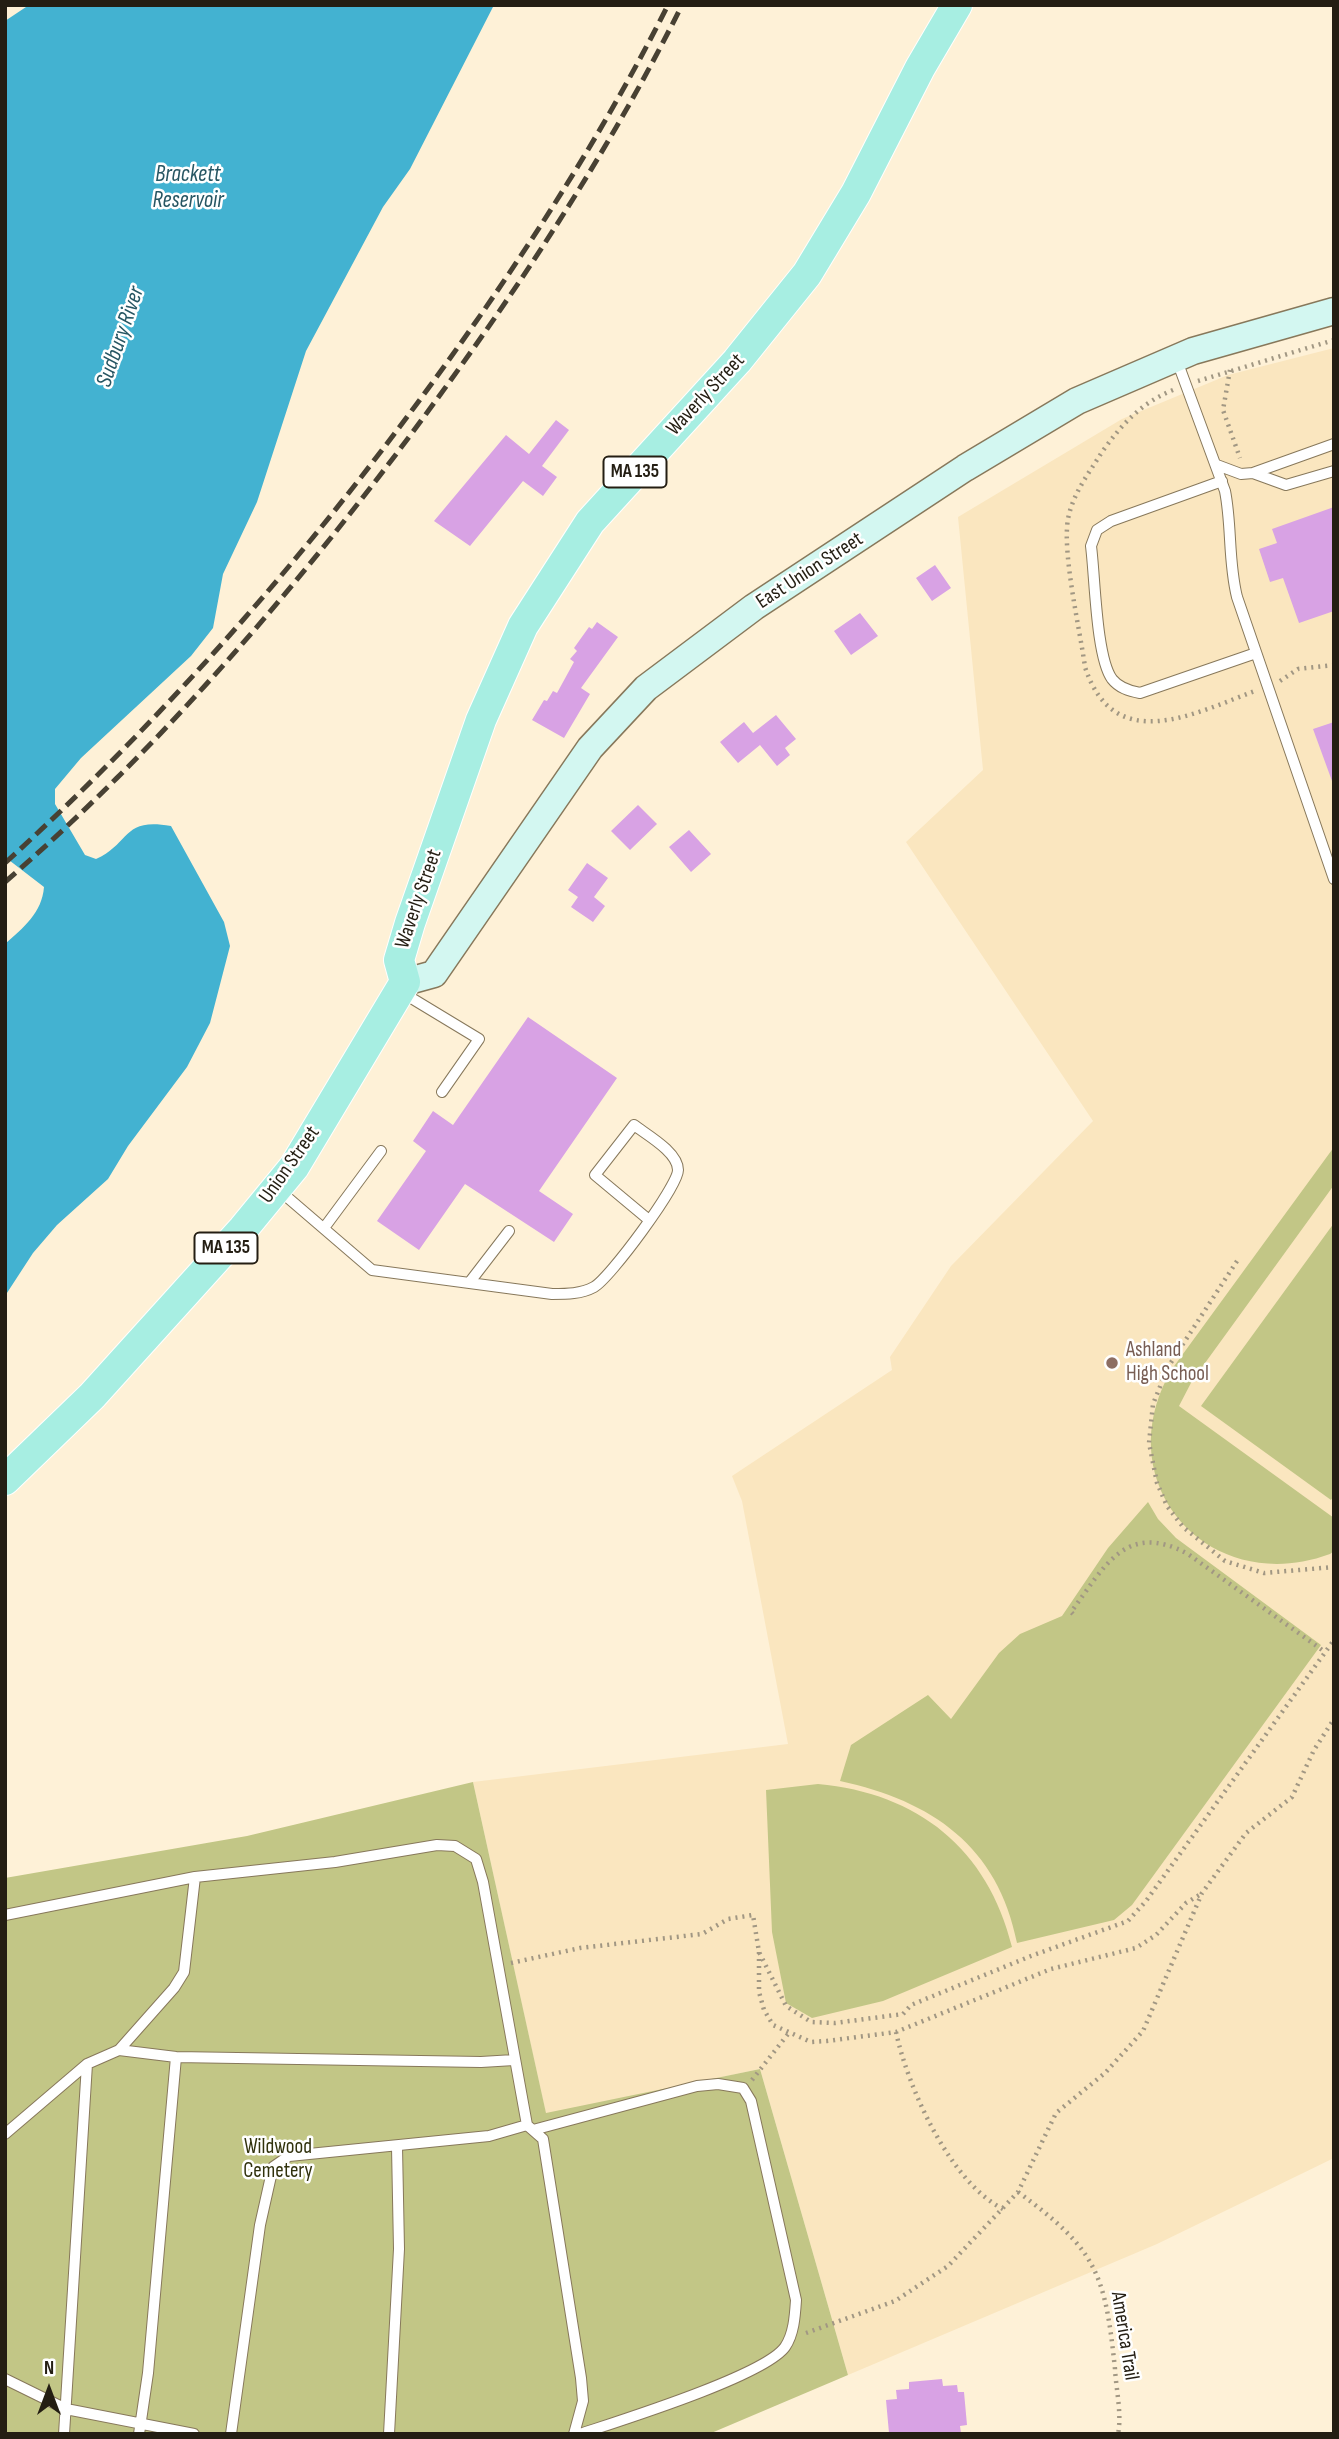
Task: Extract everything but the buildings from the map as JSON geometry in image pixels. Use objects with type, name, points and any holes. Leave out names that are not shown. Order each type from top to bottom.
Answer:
[{"type":"main road","name":"Waverly Street","points":[[402,987],[398,960],[477,731],[523,626],[590,522],[737,361],[807,274],[856,193],[920,68],[957,5]]},
{"type":"main road","name":"Union Street","points":[[5,1480],[92,1396],[277,1188],[293,1167],[402,987]]},
{"type":"street","name":"East Union Street","points":[[402,987],[434,974],[590,748],[646,688],[754,607],[965,468],[1077,401],[1176,358],[1280,324],[1334,311]]},
{"type":"lane","points":[[1176,358],[1222,481],[1229,511],[1231,575],[1333,873]]},
{"type":"lane","points":[[1217,465],[1241,474],[1253,473],[1334,444]]},
{"type":"lane","points":[[1253,473],[1286,485],[1334,471]]},
{"type":"lane","points":[[1222,481],[1111,521],[1097,530],[1091,546],[1103,662],[1113,681],[1123,689],[1140,693],[1256,653]]},
{"type":"lane","points":[[402,987],[479,1039],[442,1092]]},
{"type":"lane","points":[[277,1188],[372,1270],[552,1294],[577,1294],[608,1277],[649,1220],[674,1184],[678,1170],[675,1158],[634,1125],[595,1175],[649,1220]]},
{"type":"lane","points":[[324,1228],[381,1151]]},
{"type":"lane","points":[[468,1283],[509,1231]]},
{"type":"lane","points":[[5,1915],[195,1877],[335,1862],[437,1845],[455,1846],[476,1859],[514,2060],[530,2127],[543,2139],[581,2378],[583,2401],[574,2434]]},
{"type":"lane","points":[[5,2134],[87,2064],[119,2050],[174,1988],[184,1972],[195,1877]]},
{"type":"lane","points":[[119,2050],[176,2057],[481,2062],[514,2060]]},
{"type":"lane","points":[[139,2434],[148,2373],[176,2057]]},
{"type":"lane","points":[[64,2434],[87,2064]]},
{"type":"lane","points":[[231,2434],[260,2225],[273,2166],[289,2156],[489,2136],[697,2086],[718,2084],[743,2088],[751,2101],[796,2300],[794,2320],[784,2348],[761,2365],[664,2405],[580,2434]]},
{"type":"lane","points":[[390,2434],[399,2249],[397,2147]]},
{"type":"lane","points":[[5,2379],[66,2409],[140,2421],[194,2434]]},
{"type":"path","points":[[1334,340],[1186,385],[1140,407],[1126,421],[1087,475],[1072,506],[1068,535],[1085,667],[1094,689],[1123,715],[1152,724],[1184,718],[1268,686],[1298,669],[1334,665]]},
{"type":"path","points":[[1237,1261],[1168,1367],[1153,1404],[1149,1443],[1157,1483],[1167,1506],[1183,1527],[1225,1561],[1264,1573],[1334,1567]]},
{"type":"path","points":[[1073,1614],[1071,1612],[1114,1555],[1142,1542],[1164,1542],[1188,1554],[1325,1652]]},
{"type":"path","points":[[759,1952],[786,2006],[811,2022],[835,2023],[903,2014],[911,2005],[1031,1956],[1128,1921],[1154,1891],[1334,1640]]},
{"type":"path","points":[[788,2339],[895,2301],[948,2266],[1018,2192],[1056,2113],[1105,2073],[1143,2031],[1202,1893],[1246,1833],[1292,1797],[1314,1750],[1334,1719]]},
{"type":"path","points":[[497,1966],[580,1948],[702,1934],[728,1919],[753,1915],[759,1952],[758,1982],[764,2010],[774,2025],[788,2034],[811,2042],[896,2032],[1051,1969],[1136,1948],[1156,1935],[1186,1903],[1202,1893]]},
{"type":"path","points":[[896,2032],[916,2095],[946,2150],[964,2176],[987,2201],[1003,2209]]},
{"type":"path","points":[[743,2088],[764,2068],[788,2034]]},
{"type":"path","name":"America Trail","points":[[1018,2192],[1081,2245],[1097,2269],[1110,2320],[1118,2434]]},
{"type":"shaded area","name":"Ashland High School","points":[[1334,348],[1334,2158],[1157,2244],[848,2375],[760,2069],[546,2114],[473,1782],[788,1744],[742,1501],[732,1476],[892,1370],[890,1357],[951,1266],[1093,1121],[906,842],[983,770],[958,517],[1122,419],[1228,375]]},
{"type":"green space","points":[[1334,1147],[1334,1185],[1192,1381],[1179,1406],[1334,1518],[1334,1551],[1330,1554],[1285,1564],[1244,1560],[1209,1545],[1180,1521],[1160,1489],[1151,1452],[1155,1411],[1172,1369]]},
{"type":"green space","points":[[1334,1223],[1334,1496],[1331,1500],[1201,1406]]},
{"type":"green space","points":[[1148,1502],[1158,1519],[1176,1538],[1321,1645],[1132,1905],[1114,1920],[1017,1943],[1008,1909],[994,1880],[977,1854],[956,1833],[931,1815],[904,1801],[840,1781],[851,1745],[928,1695],[951,1719],[999,1653],[1020,1634],[1062,1616],[1108,1548]]},
{"type":"green space","name":"Wildwood Cemetery","points":[[473,1782],[546,2113],[760,2069],[848,2375],[709,2434],[5,2434],[5,1878],[247,1836]]},
{"type":"green space","points":[[818,1784],[887,1799],[944,1832],[986,1881],[1001,1912],[1012,1947],[883,2001],[812,2018],[786,2003],[772,1932],[766,1790]]},
{"type":"water","name":"Brackett Reservoir","points":[[29,5],[494,5],[410,169],[383,207],[306,351],[257,502],[223,574],[213,628],[191,656],[81,758],[55,789],[55,804],[85,855],[96,859],[116,846],[135,828],[155,824],[171,826],[224,922],[230,946],[210,1023],[187,1067],[128,1146],[108,1179],[57,1225],[33,1253],[5,1296],[5,944],[36,912],[44,887],[5,857],[5,21]]},
{"type":"railway","points":[[5,863],[124,748],[237,627],[394,435],[474,325],[563,191],[618,99],[668,5]]},
{"type":"railway","points":[[5,882],[112,783],[163,731],[260,623],[353,510],[475,346],[550,236],[619,122],[682,5]]},
{"type":"place","name":"Ashland High School","points":[[1112,1363]]},
{"type":"water label","name":"Sudbury River","points":[[121,337]]}]
